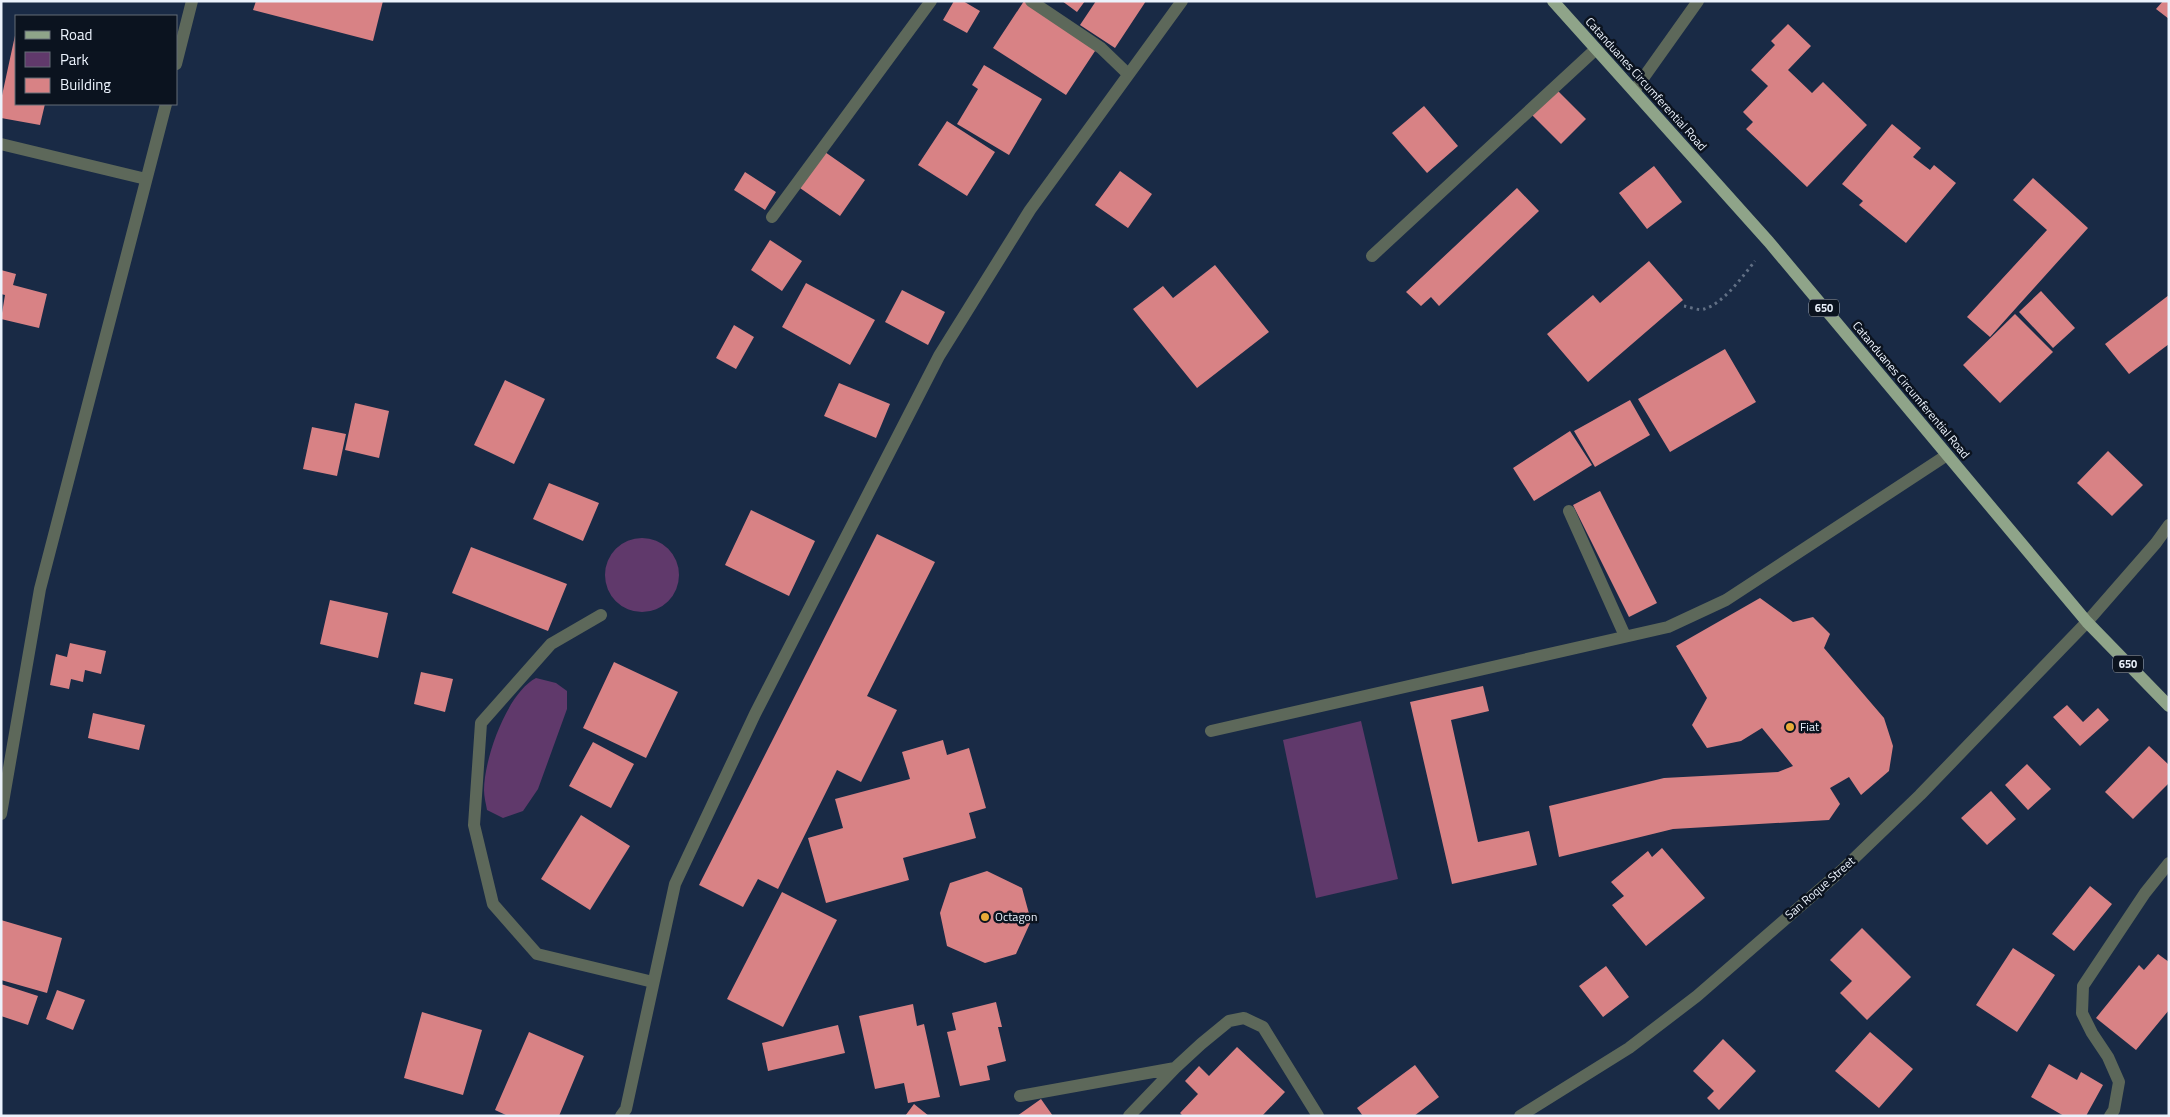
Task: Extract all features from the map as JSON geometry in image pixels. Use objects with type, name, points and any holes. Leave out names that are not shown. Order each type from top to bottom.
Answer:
[{"type":"main road","name":"Catanduanes Circumferential Road","points":[[1553,1],[1769,242],[2086,622],[2169,706]]},
{"type":"street","points":[[178,56],[192,1]]},
{"type":"street","points":[[772,217],[931,1]]},
{"type":"street","points":[[1031,1],[1102,48],[1128,74]]},
{"type":"street","points":[[621,1116],[626,1109],[675,884],[755,714],[939,356],[1030,210],[1182,1]]},
{"type":"street","points":[[1634,91],[1698,1]]},
{"type":"street","points":[[1372,256],[1596,49]]},
{"type":"street","points":[[1,814],[40,589],[166,105]]},
{"type":"street","points":[[1,144],[146,179]]},
{"type":"street","points":[[1210,730],[1668,627],[1726,600],[1947,455]]},
{"type":"street","points":[[1570,511],[1625,636]]},
{"type":"street","name":"San Roque Street","points":[[1520,1116],[1629,1048],[1697,996],[1842,870],[1920,796],[2086,622],[2156,543],[2169,525]]},
{"type":"street","points":[[601,615],[551,644],[482,723],[474,825],[493,904],[537,954],[653,982]]},
{"type":"street","points":[[2110,1116],[2114,1110],[2119,1082],[2108,1057],[2092,1033],[2082,1013],[2083,986],[2145,893],[2169,863]]},
{"type":"street","points":[[1130,1116],[1175,1068],[1229,1021],[1244,1018],[1263,1027],[1318,1116]]},
{"type":"street","points":[[1020,1096],[1175,1068]]},
{"type":"path","points":[[1684,306],[1703,310],[1716,302],[1739,282],[1769,242]]},
{"type":"green space","points":[[642,538],[663,544],[673,554],[679,575],[673,596],[663,606],[642,612],[621,606],[611,596],[605,575],[611,554],[621,544]]},
{"type":"green space","points":[[536,678],[556,683],[567,691],[567,709],[538,789],[523,811],[503,818],[487,810],[484,790],[488,762],[499,728],[507,712],[525,686]]},
{"type":"green space","points":[[1361,721],[1398,879],[1316,898],[1283,740]]},
{"type":"building","points":[[256,1],[383,1],[373,41],[253,10]]},
{"type":"building","points":[[954,1],[963,1],[980,11],[967,33],[943,20]]},
{"type":"building","points":[[1024,1],[1097,48],[1066,95],[993,48]]},
{"type":"building","points":[[1062,1],[1085,1],[1077,12]]},
{"type":"building","points":[[1096,1],[1146,1],[1115,48],[1080,25]]},
{"type":"building","points":[[2163,1],[2169,1],[2169,19],[2156,9]]},
{"type":"building","points":[[1788,24],[1811,46],[1788,70],[1812,93],[1823,82],[1867,125],[1807,187],[1746,129],[1753,122],[1743,112],[1768,86],[1751,70],[1775,45],[1771,41]]},
{"type":"building","points":[[15,36],[15,105],[45,105],[40,125],[1,118],[1,100]]},
{"type":"building","points":[[984,65],[1042,99],[1009,155],[957,124],[978,89],[972,85]]},
{"type":"building","points":[[1557,90],[1586,119],[1561,144],[1532,115]]},
{"type":"building","points":[[1424,106],[1458,146],[1427,173],[1392,133]]},
{"type":"building","points":[[947,121],[995,152],[967,196],[918,165]]},
{"type":"building","points":[[1892,124],[1921,148],[1913,157],[1930,170],[1934,165],[1956,183],[1906,243],[1859,205],[1863,201],[1842,184]]},
{"type":"building","points":[[825,152],[865,180],[840,216],[800,188]]},
{"type":"building","points":[[1654,166],[1682,202],[1647,229],[1619,193]]},
{"type":"building","points":[[1120,171],[1152,194],[1128,228],[1095,205]]},
{"type":"building","points":[[745,172],[776,192],[765,210],[734,190]]},
{"type":"building","points":[[2033,178],[2088,228],[1990,337],[1967,317],[2047,230],[2013,200]]},
{"type":"building","points":[[1517,188],[1539,211],[1439,306],[1431,297],[1421,306],[1406,292]]},
{"type":"building","points":[[770,240],[802,261],[782,291],[751,270]]},
{"type":"building","points":[[1649,261],[1683,300],[1588,382],[1547,334],[1593,295],[1600,303]]},
{"type":"building","points":[[1215,265],[1269,332],[1197,388],[1133,309],[1163,286],[1173,298]]},
{"type":"building","points":[[1,270],[16,274],[13,285],[47,294],[39,328],[1,319],[5,295],[1,294]]},
{"type":"building","points":[[806,283],[875,320],[850,365],[782,327]]},
{"type":"building","points":[[902,290],[945,312],[928,345],[885,322]]},
{"type":"building","points":[[2041,291],[2075,328],[2053,348],[2019,312]]},
{"type":"building","points":[[2169,295],[2169,344],[2129,374],[2105,344]]},
{"type":"building","points":[[2015,314],[2053,352],[2000,403],[1963,365]]},
{"type":"building","points":[[734,325],[754,337],[736,369],[716,358]]},
{"type":"building","points":[[1725,349],[1756,402],[1670,452],[1638,399]]},
{"type":"building","points":[[505,380],[545,399],[514,464],[474,445]]},
{"type":"building","points":[[839,383],[890,404],[876,438],[824,416]]},
{"type":"building","points":[[1630,400],[1650,435],[1595,467],[1574,431]]},
{"type":"building","points":[[355,403],[389,411],[379,458],[345,450]]},
{"type":"building","points":[[312,427],[346,434],[337,476],[303,469]]},
{"type":"building","points":[[1570,431],[1592,465],[1534,501],[1513,468]]},
{"type":"building","points":[[2108,451],[2143,485],[2112,516],[2077,483]]},
{"type":"building","points":[[549,483],[599,503],[583,541],[533,519]]},
{"type":"building","points":[[1600,491],[1657,603],[1629,617],[1573,505]]},
{"type":"building","points":[[751,510],[815,541],[789,596],[725,565]]},
{"type":"building","points":[[877,534],[935,562],[867,696],[897,710],[861,782],[837,770],[778,889],[758,879],[743,907],[699,885]]},
{"type":"building","points":[[471,547],[567,584],[548,631],[452,593]]},
{"type":"building","name":"Fiat","points":[[1760,598],[1793,622],[1813,617],[1830,634],[1824,648],[1884,718],[1893,746],[1889,771],[1861,795],[1849,777],[1830,788],[1840,804],[1829,820],[1673,829],[1559,857],[1549,806],[1664,778],[1778,772],[1793,766],[1762,728],[1741,741],[1707,748],[1692,725],[1707,698],[1676,646]]},
{"type":"building","points":[[330,600],[388,613],[378,658],[320,644]]},
{"type":"building","points":[[70,643],[106,651],[101,674],[85,670],[83,682],[71,679],[69,689],[50,685],[56,654],[67,657]]},
{"type":"building","points":[[614,662],[678,692],[646,758],[583,728]]},
{"type":"building","points":[[421,672],[453,679],[445,712],[414,704]]},
{"type":"building","points":[[1483,686],[1489,711],[1451,720],[1478,842],[1529,831],[1537,865],[1452,884],[1410,702]]},
{"type":"building","points":[[2067,705],[2083,722],[2098,708],[2109,720],[2080,746],[2053,717]]},
{"type":"building","points":[[93,713],[145,725],[139,750],[88,738]]},
{"type":"building","points":[[943,740],[947,755],[969,748],[986,808],[969,813],[976,838],[903,858],[909,880],[826,903],[808,838],[843,828],[835,799],[910,779],[902,752]]},
{"type":"building","points":[[593,742],[634,764],[611,808],[569,786]]},
{"type":"building","points":[[2149,746],[2169,765],[2169,783],[2133,819],[2105,792]]},
{"type":"building","points":[[2027,764],[2051,789],[2028,810],[2005,785]]},
{"type":"building","points":[[1991,791],[2016,819],[1987,845],[1961,818]]},
{"type":"building","points":[[581,815],[630,846],[590,910],[541,879]]},
{"type":"building","points":[[1662,848],[1705,898],[1646,946],[1612,905],[1624,896],[1611,882],[1648,851],[1652,857]]},
{"type":"building","name":"Octagon","points":[[987,871],[1022,888],[1031,921],[1016,954],[985,963],[947,946],[940,913],[950,883]]},
{"type":"building","points":[[2090,886],[2112,904],[2074,951],[2052,934]]},
{"type":"building","points":[[782,892],[837,920],[783,1027],[727,999]]},
{"type":"building","points":[[1,920],[62,938],[47,993],[1,980]]},
{"type":"building","points":[[1862,928],[1911,977],[1867,1020],[1840,993],[1852,981],[1830,960]]},
{"type":"building","points":[[2013,948],[2055,975],[2017,1032],[1976,1005]]},
{"type":"building","points":[[2158,954],[2169,962],[2169,1010],[2136,1050],[2096,1018],[2139,965],[2144,970]]},
{"type":"building","points":[[1606,966],[1629,997],[1603,1017],[1579,986]]},
{"type":"building","points":[[1,984],[38,996],[28,1025],[1,1016]]},
{"type":"building","points":[[57,990],[85,1000],[73,1030],[46,1019]]},
{"type":"building","points":[[996,1002],[1002,1027],[998,1027],[1006,1061],[987,1066],[990,1080],[960,1086],[947,1032],[956,1030],[952,1013]]},
{"type":"building","points":[[913,1004],[917,1026],[924,1024],[940,1097],[908,1103],[904,1083],[875,1089],[859,1016]]},
{"type":"building","points":[[422,1012],[482,1030],[463,1095],[404,1078]]},
{"type":"building","points":[[838,1025],[845,1053],[768,1071],[762,1043]]},
{"type":"building","points":[[529,1032],[584,1056],[559,1116],[508,1116],[495,1110]]},
{"type":"building","points":[[1870,1032],[1913,1069],[1879,1108],[1835,1071]]},
{"type":"building","points":[[1723,1039],[1756,1071],[1719,1110],[1707,1098],[1714,1091],[1693,1071]]},
{"type":"building","points":[[1237,1047],[1285,1092],[1262,1116],[1183,1116],[1180,1113],[1198,1094],[1185,1081],[1199,1066],[1209,1076]]},
{"type":"building","points":[[2049,1064],[2077,1080],[2081,1072],[2103,1085],[2086,1116],[2064,1116],[2031,1097]]},
{"type":"building","points":[[1415,1065],[1439,1097],[1414,1116],[1363,1116],[1357,1108]]},
{"type":"building","points":[[1041,1099],[1053,1116],[1017,1116]]},
{"type":"building","points":[[914,1104],[929,1116],[905,1116]]},
{"type":"place","name":"Fiat","points":[[1790,727]]},
{"type":"place","name":"Octagon","points":[[985,917]]}]
